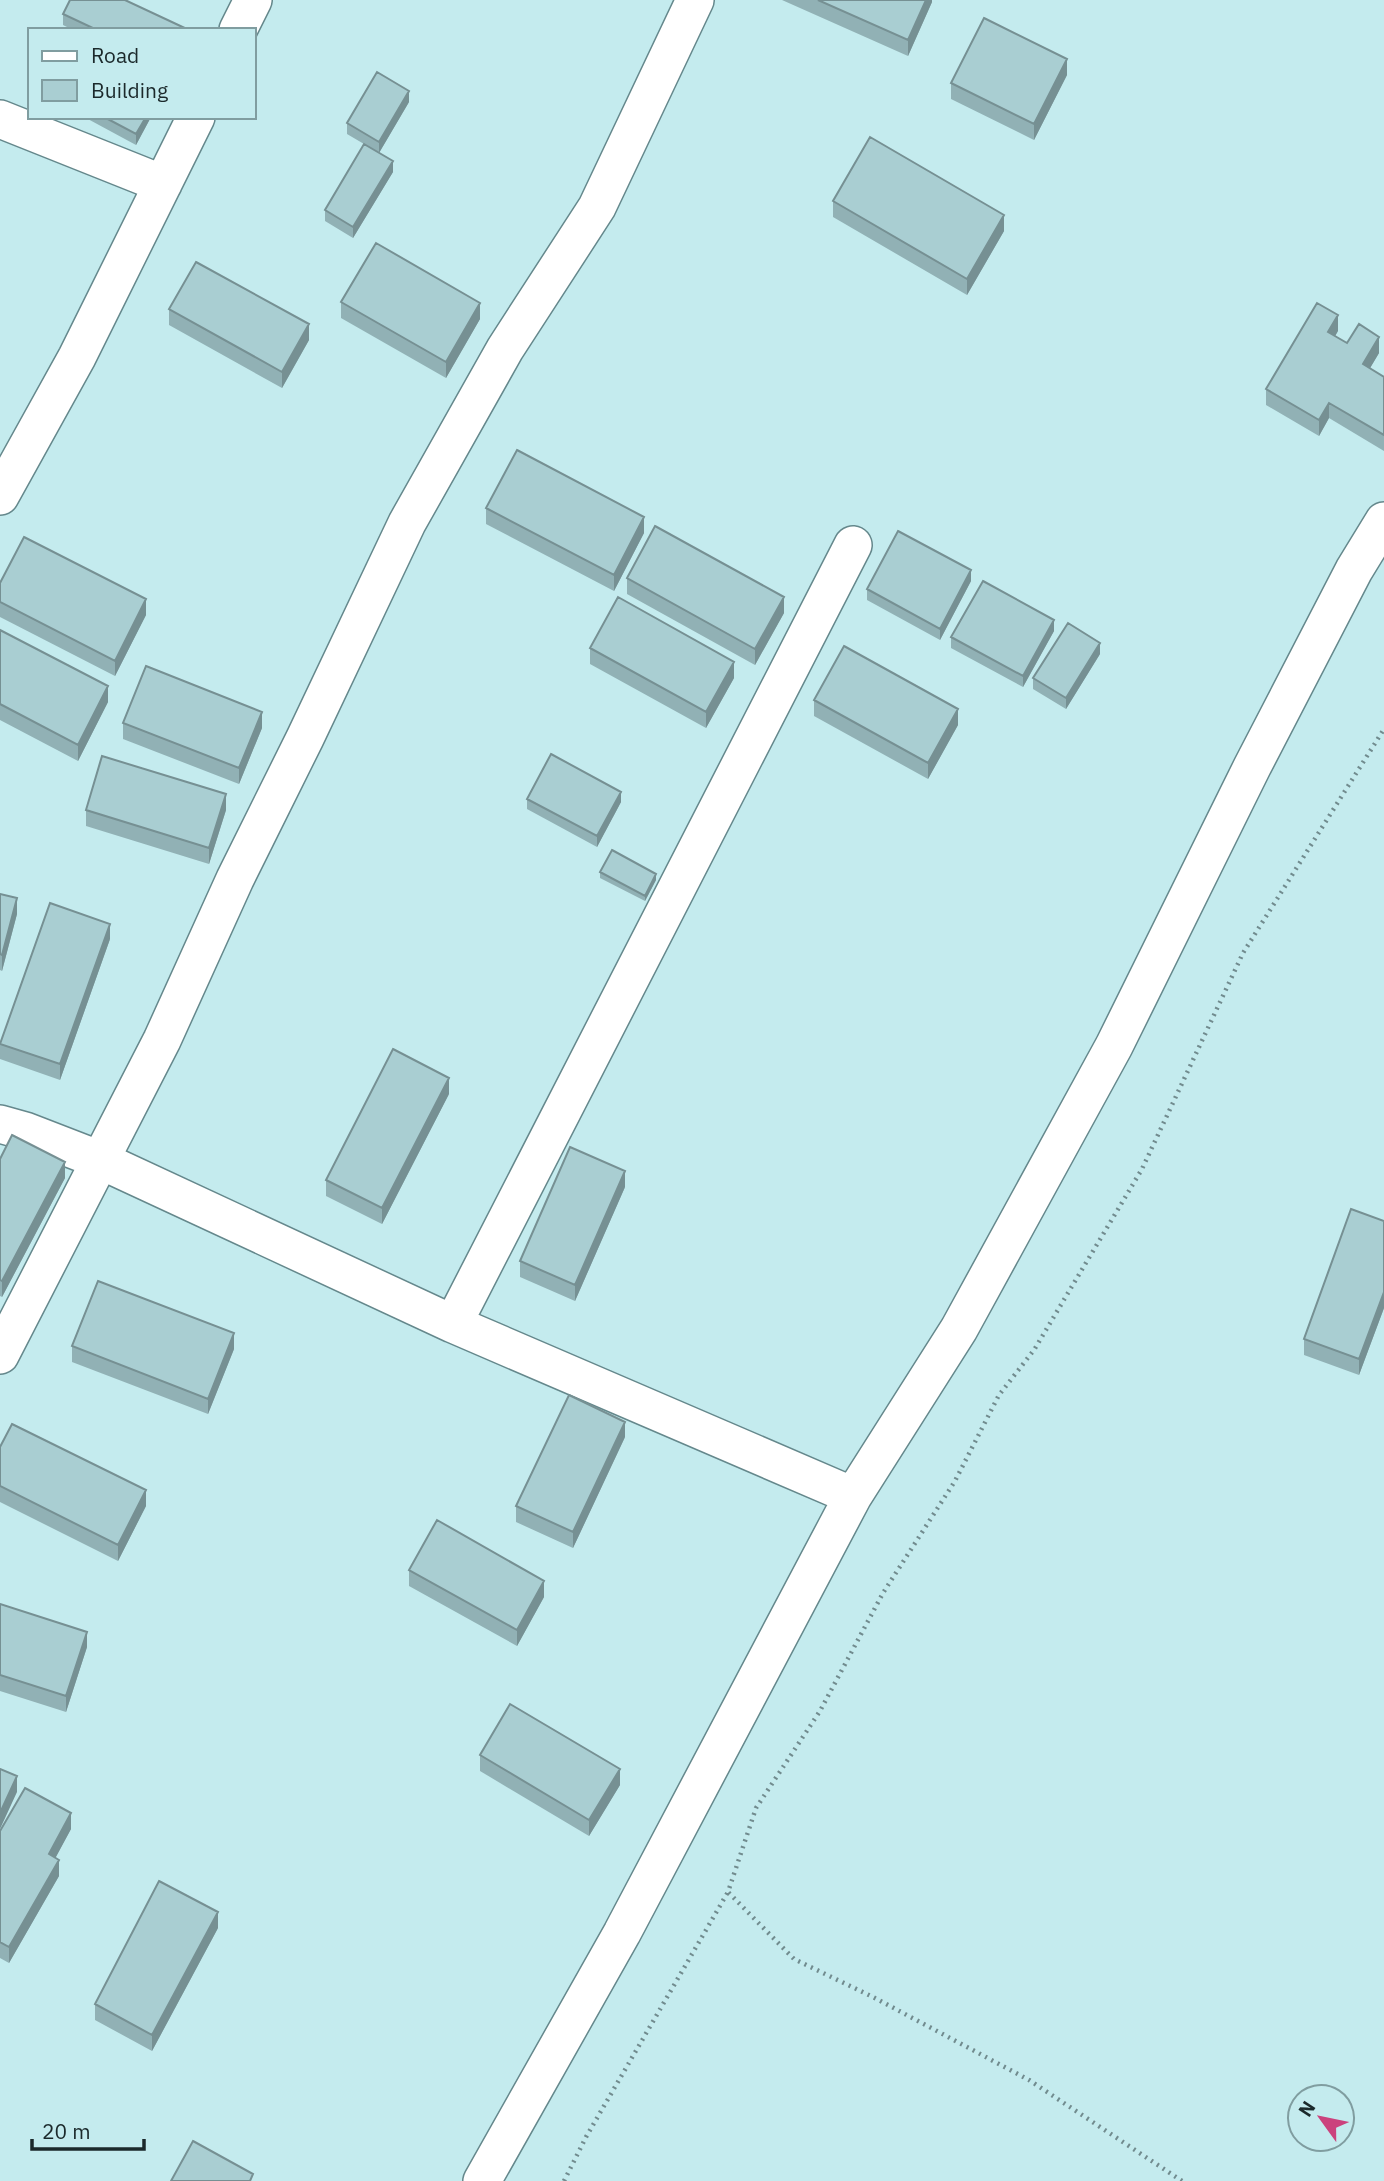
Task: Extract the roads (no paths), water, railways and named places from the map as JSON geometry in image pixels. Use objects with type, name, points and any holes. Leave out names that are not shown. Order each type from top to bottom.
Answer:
[{"type":"street","points":[[239,28],[253,0]]},
{"type":"street","points":[[0,1355],[162,1040],[235,879],[407,523],[505,349],[597,207],[695,0]]},
{"type":"street","points":[[0,119],[163,184]]},
{"type":"street","points":[[0,496],[77,357],[195,119]]},
{"type":"street","points":[[482,2181],[622,1933],[853,1496],[959,1329],[1094,1081],[1258,755],[1354,570],[1384,521]]},
{"type":"street","points":[[453,1324],[853,545]]},
{"type":"street","points":[[0,1124],[100,1160],[453,1324],[853,1496]]}]
